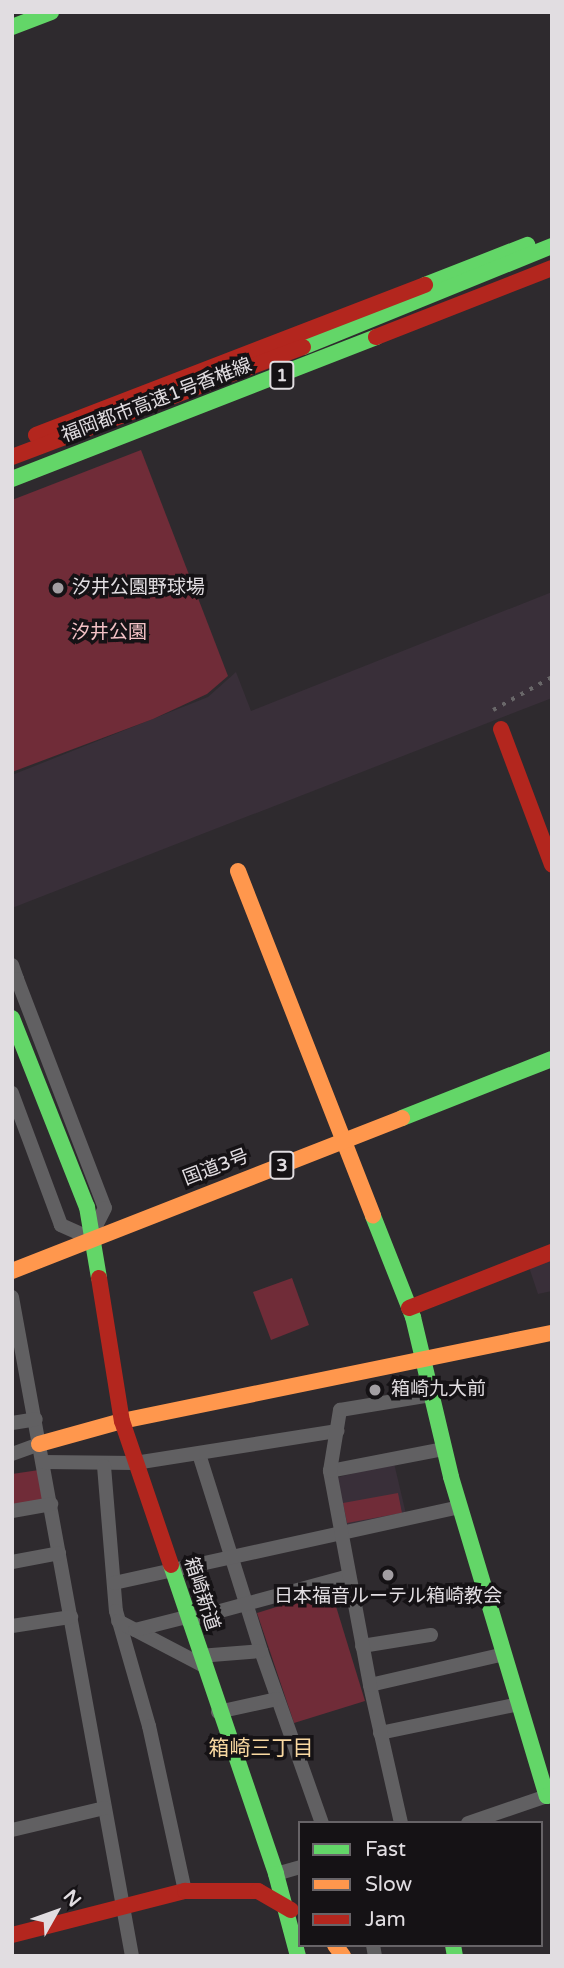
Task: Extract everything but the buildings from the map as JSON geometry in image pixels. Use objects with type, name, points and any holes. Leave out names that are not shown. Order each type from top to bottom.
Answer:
[{"type":"main road","points":[[12,15],[19,12]]},
{"type":"main road","points":[[12,27],[51,12]]},
{"type":"main road","points":[[12,445],[552,235]]},
{"type":"main road","points":[[12,457],[417,304],[552,246]]},
{"type":"main road","name":"福岡都市高速1号香椎線","points":[[12,479],[552,268]]},
{"type":"main road","points":[[501,729],[552,864]]},
{"type":"main road","points":[[238,871],[409,1308],[423,1357],[443,1449],[549,1795]]},
{"type":"main road","name":"箱崎新道","points":[[14,1022],[87,1207],[122,1421],[200,1661],[275,1874],[293,1912],[298,1956]]},
{"type":"main road","points":[[12,1050],[75,1212],[90,1238]]},
{"type":"main road","name":"国道3号","points":[[12,1271],[90,1238],[552,1059]]},
{"type":"main road","points":[[409,1308],[552,1252]]},
{"type":"main road","points":[[39,1444],[122,1421],[552,1332]]},
{"type":"main road","points":[[12,1935],[185,1891],[258,1891],[293,1912]]},
{"type":"street","points":[[12,1093],[61,1225],[90,1238],[105,1208],[14,975]]},
{"type":"street","points":[[12,1297],[19,1371],[36,1419],[132,1956]]},
{"type":"street","points":[[401,1821],[362,1646],[330,1471],[340,1410],[431,1395]]},
{"type":"street","points":[[12,1423],[36,1419]]},
{"type":"street","points":[[43,1462],[104,1466],[135,1463],[337,1431]]},
{"type":"street","points":[[12,1454],[39,1444]]},
{"type":"street","points":[[330,1471],[443,1449]]},
{"type":"street","points":[[199,1454],[261,1651],[321,1821]]},
{"type":"street","points":[[104,1466],[118,1621],[149,1726],[185,1891]]},
{"type":"street","points":[[12,1511],[51,1504]]},
{"type":"street","points":[[114,1583],[460,1507]]},
{"type":"street","points":[[12,1562],[59,1553]]},
{"type":"street","points":[[135,1630],[247,1607],[349,1576]]},
{"type":"street","points":[[12,1626],[71,1617]]},
{"type":"street","points":[[118,1621],[200,1661],[261,1651]]},
{"type":"street","points":[[362,1646],[431,1635]]},
{"type":"street","points":[[370,1685],[504,1654]]},
{"type":"street","points":[[218,1712],[277,1699]]},
{"type":"street","points":[[380,1733],[519,1704]]},
{"type":"street","points":[[474,1821],[549,1795]]},
{"type":"street","points":[[12,1830],[104,1808]]},
{"type":"street","points":[[275,1874],[298,1868]]},
{"type":"shaded area","points":[[552,592],[552,698],[12,908],[12,775],[208,697],[236,672],[251,711]]},
{"type":"shaded area","points":[[552,1259],[552,1291],[538,1294],[529,1267]]},
{"type":"shaded area","points":[[394,1463],[406,1514],[343,1527],[335,1478]]},
{"type":"green space","name":"汐井公園","points":[[141,450],[228,676],[207,694],[153,719],[12,772],[12,500]]},
{"type":"green space","points":[[292,1278],[309,1325],[271,1340],[253,1292]]},
{"type":"green space","points":[[39,1470],[45,1502],[12,1505],[12,1474]]},
{"type":"green space","points":[[398,1493],[402,1513],[347,1523],[343,1503]]},
{"type":"green space","points":[[331,1590],[365,1701],[294,1723],[257,1613]]},
{"type":"railway","points":[[493,710],[552,677]]},
{"type":"traffic: fast","points":[[12,27],[51,12]]},
{"type":"traffic: fast","points":[[425,285],[527,245]]},
{"type":"traffic: fast","points":[[303,347],[552,246]]},
{"type":"traffic: fast","points":[[12,479],[376,337]]},
{"type":"traffic: fast","points":[[12,1018],[87,1207],[99,1278]]},
{"type":"traffic: fast","points":[[402,1118],[552,1059]]},
{"type":"traffic: fast","points":[[373,1216],[413,1317],[451,1477],[547,1796],[552,1794]]},
{"type":"traffic: fast","points":[[171,1565],[276,1874],[298,1956]]},
{"type":"traffic: fast","points":[[453,1947],[455,1956]]},
{"type":"traffic: slow","points":[[238,871],[373,1216]]},
{"type":"traffic: slow","points":[[12,1271],[402,1118]]},
{"type":"traffic: slow","points":[[39,1444],[122,1421],[552,1333]]},
{"type":"traffic: slow","points":[[336,1947],[343,1956]]},
{"type":"traffic: jam","points":[[376,337],[552,268]]},
{"type":"traffic: jam","points":[[36,435],[425,285]]},
{"type":"traffic: jam","points":[[12,457],[303,347]]},
{"type":"traffic: jam","points":[[501,729],[552,865]]},
{"type":"traffic: jam","points":[[409,1308],[552,1252]]},
{"type":"traffic: jam","points":[[99,1278],[122,1421],[171,1565]]},
{"type":"traffic: jam","points":[[12,1935],[185,1891],[258,1891],[291,1910]]},
{"type":"place","name":"汐井公園野球場","points":[[58,588]]},
{"type":"place","name":"箱崎九大前","points":[[375,1390]]},
{"type":"place","name":"日本福音ルーテル箱崎教会","points":[[388,1575]]},
{"type":"district","name":"箱崎三丁目","points":[[261,1749]]}]
